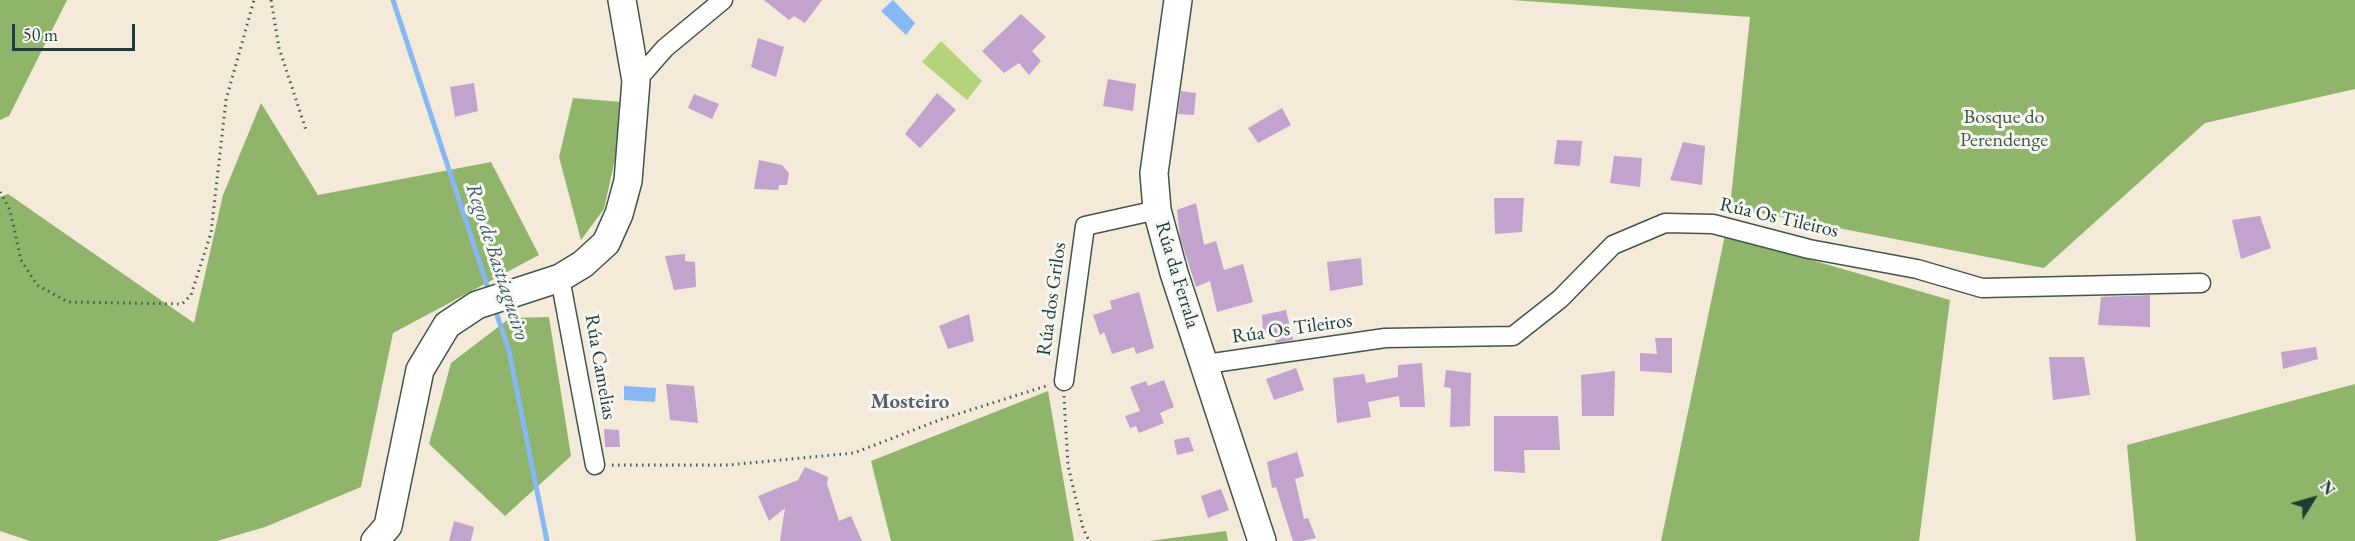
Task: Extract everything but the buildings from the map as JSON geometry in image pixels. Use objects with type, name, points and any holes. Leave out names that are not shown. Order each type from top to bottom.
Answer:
[{"type":"street","points":[[375,541],[388,526],[407,423],[420,370],[447,325],[477,304],[560,278],[583,264],[606,243],[619,214],[628,181],[636,81],[622,0]]},
{"type":"street","points":[[636,81],[664,48],[723,0]]},
{"type":"street","name":"Rúa da Ferrala","points":[[1179,0],[1154,173],[1157,210],[1174,273],[1206,364],[1262,541]]},
{"type":"street","name":"Rúa dos Grilos","points":[[1064,381],[1085,226],[1157,210]]},
{"type":"street","name":"Rúa Os Tileiros","points":[[1206,364],[1385,338],[1513,336],[1560,299],[1613,245],[1665,223],[1713,224],[1809,249],[1917,269],[1982,288],[2201,283]]},
{"type":"street","name":"Rúa Camelias","points":[[560,278],[595,465]]},
{"type":"path","points":[[0,192],[10,210],[21,260],[37,285],[68,302],[182,303],[191,295],[211,233],[226,100],[254,0]]},
{"type":"path","points":[[271,0],[279,48],[306,130]]},
{"type":"path","points":[[595,465],[728,465],[854,453],[942,419],[1012,395],[1064,381],[1068,466],[1083,528],[1089,541]]},
{"type":"green space","points":[[0,0],[67,0],[9,116],[0,120]]},
{"type":"green space","name":"Bosque do Perendenge","points":[[1512,0],[2355,0],[2355,89],[2205,123],[2044,268],[1730,207],[1750,17]]},
{"type":"green space","points":[[941,41],[982,81],[967,100],[922,62]]},
{"type":"green space","points":[[573,98],[622,102],[615,159],[604,209],[581,240],[559,157]]},
{"type":"green space","points":[[261,103],[318,195],[491,162],[539,255],[393,333],[361,487],[265,527],[217,541],[30,541],[0,531],[0,197],[8,194],[194,323],[223,195]]},
{"type":"green space","points":[[1725,235],[1950,300],[1919,541],[1661,541]]},
{"type":"green space","points":[[549,317],[571,456],[505,516],[429,444],[451,363],[510,318]]},
{"type":"green space","points":[[2355,384],[2355,541],[2136,541],[2127,445]]},
{"type":"green space","points":[[1048,391],[1074,541],[891,541],[871,461]]},
{"type":"green space","points":[[1226,531],[1228,541],[1149,541]]},
{"type":"water","points":[[893,0],[915,23],[906,35],[881,11]]},
{"type":"water","points":[[624,386],[656,388],[655,402],[624,400]]},
{"type":"waterway","name":"Rego de Bastiagueiro","points":[[393,0],[490,294]]},
{"type":"waterway","name":"Rego de Bastiagueiro","points":[[495,309],[509,351],[547,541]]},
{"type":"district","name":"Mosteiro","points":[[910,402]]}]
